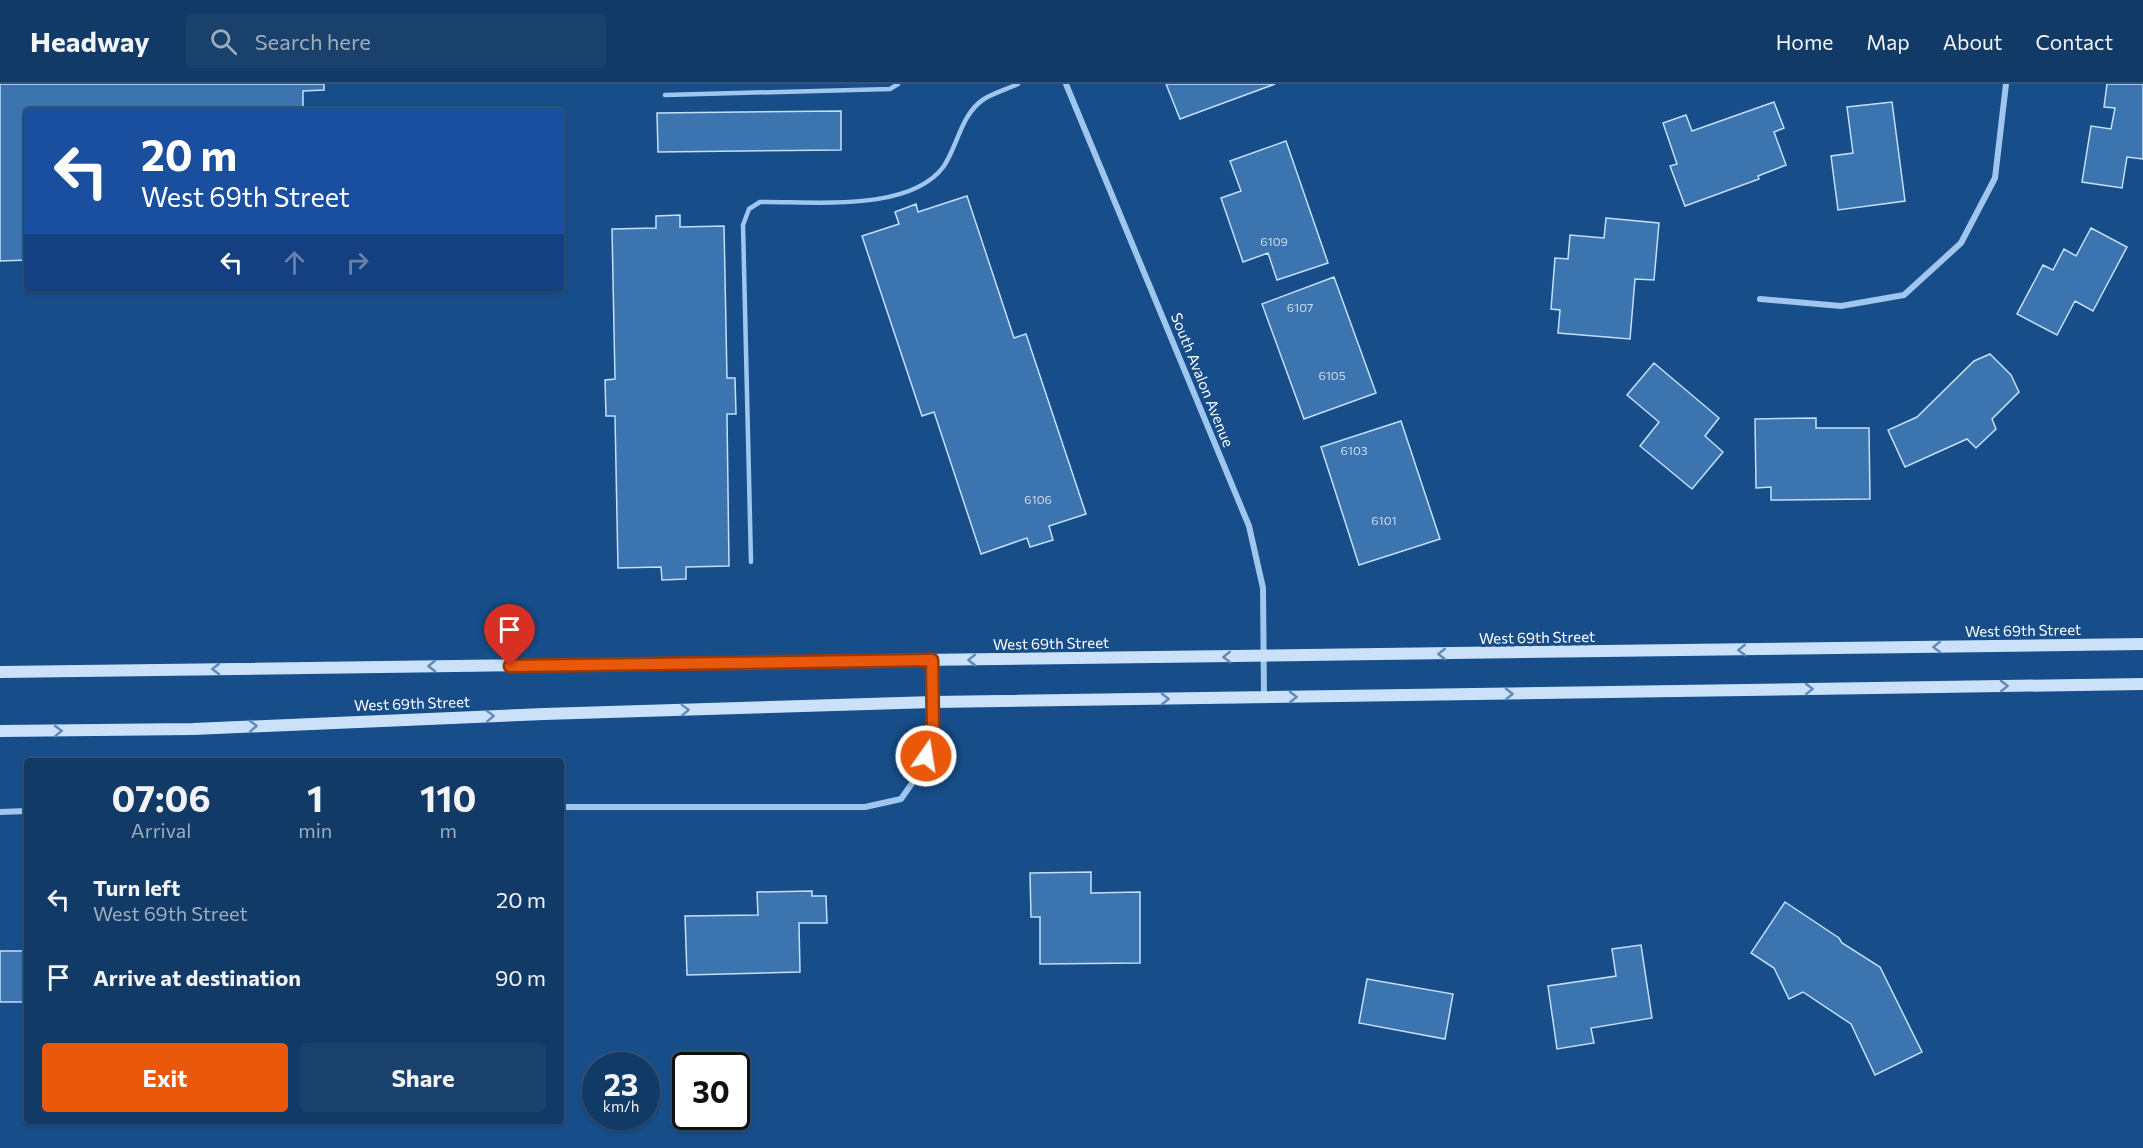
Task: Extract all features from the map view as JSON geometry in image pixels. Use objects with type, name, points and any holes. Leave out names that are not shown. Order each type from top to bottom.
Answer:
[{"type":"main road","name":"West 69th Street","points":[[0,672],[2143,645]]},
{"type":"main road","name":"West 69th Street","points":[[0,731],[193,729],[556,713],[933,702],[2143,684]]},
{"type":"street","name":"South Avalon Avenue","points":[[1066,84],[1249,526],[1263,588],[1264,697]]},
{"type":"street","points":[[1760,299],[1841,306],[1904,295],[1961,243],[1995,178],[2006,84]]},
{"type":"street","points":[[564,807],[865,807],[901,799],[922,769],[933,732],[932,660]]},
{"type":"street","points":[[0,812],[24,811]]},
{"type":"lane","points":[[665,95],[890,89],[898,84]]},
{"type":"lane","points":[[751,562],[743,225],[749,209],[760,202],[869,200],[909,192],[931,178],[943,166],[968,116],[983,99],[1018,84]]},
{"type":"building","points":[[0,84],[324,84],[324,90],[303,91],[303,108],[24,108],[24,260],[0,261]]},
{"type":"building","points":[[1166,84],[1275,84],[1180,119]]},
{"type":"building","points":[[2107,84],[2143,84],[2143,159],[2127,157],[2122,188],[2082,182],[2091,126],[2111,129],[2115,108],[2104,107]]},
{"type":"building","points":[[1774,102],[1784,128],[1774,132],[1786,165],[1758,176],[1759,179],[1685,206],[1670,166],[1677,164],[1663,123],[1686,115],[1692,131]]},
{"type":"building","points":[[1892,102],[1905,201],[1838,210],[1831,156],[1853,153],[1847,107]]},
{"type":"building","points":[[841,111],[841,150],[658,152],[657,113]]},
{"type":"building","points":[[1286,141],[1328,263],[1277,280],[1268,253],[1243,262],[1221,198],[1241,191],[1230,161]]},
{"type":"building","points":[[967,196],[1014,338],[1026,334],[1086,514],[1049,526],[1053,540],[1030,547],[1027,538],[981,554],[934,412],[922,416],[862,236],[899,224],[895,212],[916,204],[918,212]]},
{"type":"building","points":[[680,215],[680,227],[724,226],[727,378],[735,378],[736,414],[727,414],[729,566],[686,567],[686,579],[662,580],[661,567],[618,568],[615,416],[606,416],[605,380],[615,379],[612,229],[656,228],[656,216]]},
{"type":"building","points":[[1606,218],[1659,223],[1654,280],[1635,279],[1630,339],[1558,333],[1560,310],[1551,309],[1555,258],[1568,259],[1570,235],[1604,238]]},
{"type":"building","points":[[2091,228],[2127,247],[2093,311],[2075,301],[2057,335],[2017,314],[2043,265],[2053,270],[2064,249],[2076,256]]},
{"type":"building","points":[[1334,277],[1376,393],[1304,419],[1262,304]]},
{"type":"building","points":[[1990,354],[2011,375],[2019,392],[1992,419],[1996,429],[1976,448],[1967,439],[1905,467],[1888,430],[1917,417],[1974,361]]},
{"type":"building","points":[[1654,363],[1719,418],[1705,436],[1723,452],[1692,489],[1640,446],[1659,422],[1627,395]]},
{"type":"building","points":[[1816,418],[1816,428],[1869,428],[1870,499],[1771,500],[1771,487],[1756,488],[1755,419]]},
{"type":"building","points":[[1401,421],[1440,539],[1359,565],[1321,447]]},
{"type":"building","points":[[1091,872],[1091,893],[1140,892],[1140,963],[1040,964],[1040,917],[1031,917],[1030,873]]},
{"type":"building","points":[[812,891],[812,896],[826,896],[827,923],[799,923],[800,972],[687,975],[685,916],[758,915],[757,892]]},
{"type":"building","points":[[1785,902],[1880,967],[1922,1052],[1875,1075],[1851,1024],[1803,992],[1789,999],[1774,968],[1751,953]]},
{"type":"building","points":[[1641,945],[1652,1018],[1591,1028],[1594,1043],[1557,1049],[1548,986],[1616,976],[1612,949]]},
{"type":"building","points":[[0,951],[24,951],[24,1002],[0,1002]]},
{"type":"building","points":[[1367,979],[1453,994],[1445,1039],[1359,1023]]},
{"type":"route","points":[[510,666],[932,660],[933,732],[926,756]]}]
